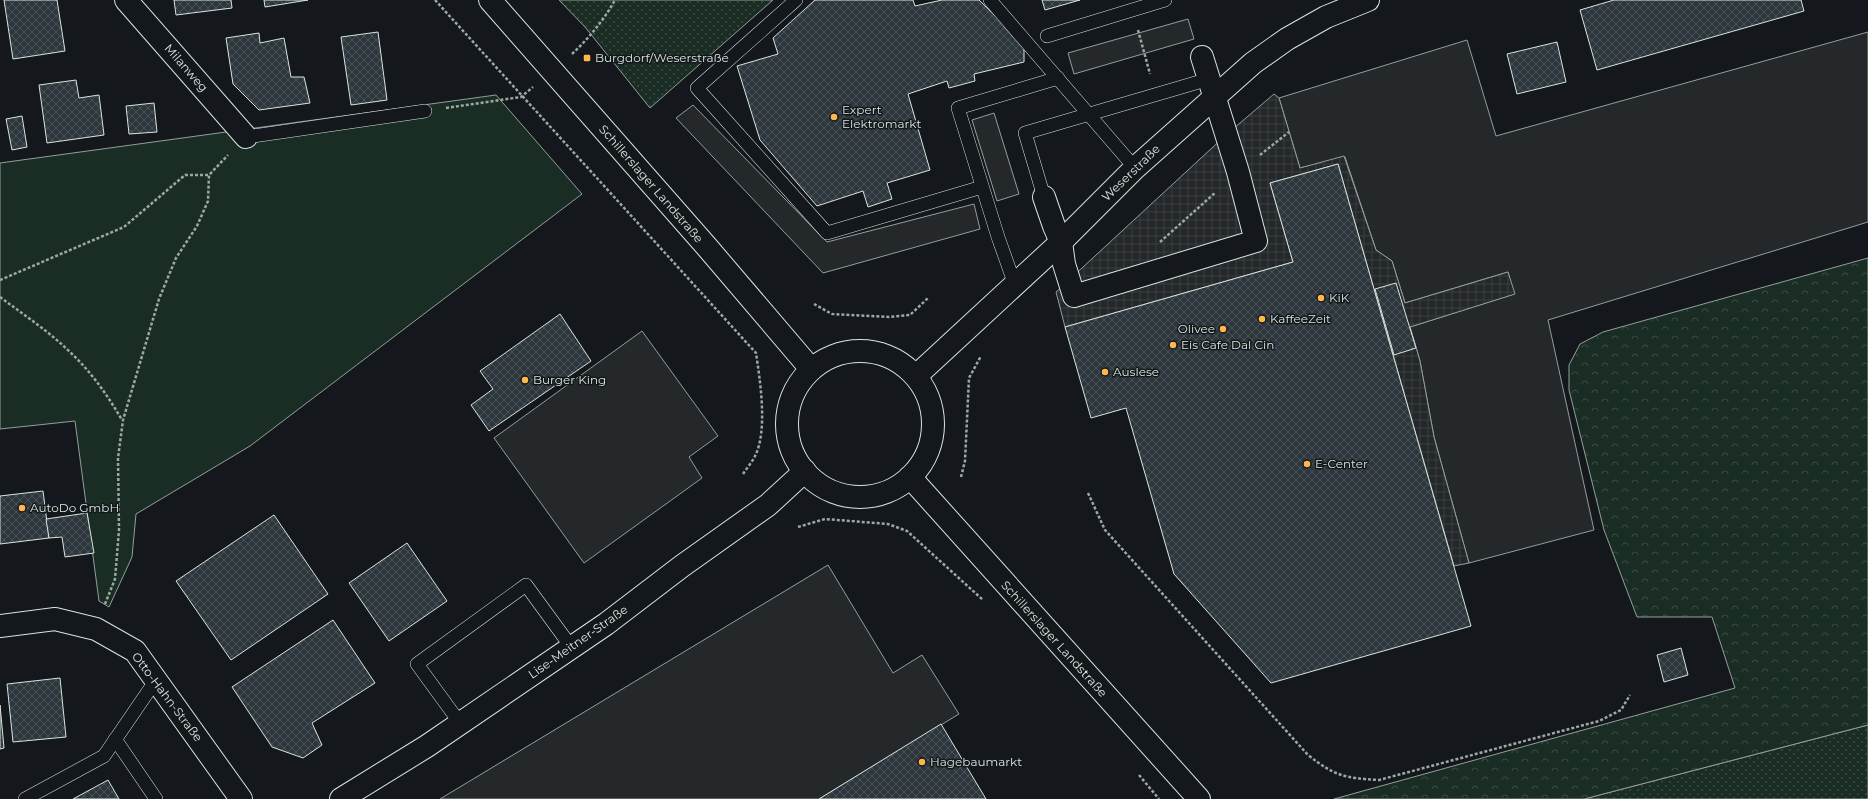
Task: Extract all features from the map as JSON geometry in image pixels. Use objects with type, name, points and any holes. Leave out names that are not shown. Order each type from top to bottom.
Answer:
[{"type":"street","name":"Milanweg","points":[[126,0],[246,136]]},
{"type":"street","name":"Schillerslager Landstraße","points":[[490,0],[811,369]]},
{"type":"street","name":"Weserstraße","points":[[916,376],[1061,242],[1212,89],[1287,39],[1323,9],[1368,0]]},
{"type":"street","points":[[1044,196],[1061,242],[1064,264],[1074,296],[1256,241],[1238,172],[1202,57]]},
{"type":"street","points":[[854,351],[877,352],[899,361],[916,376],[928,394],[933,415],[933,437],[926,456],[910,477],[898,486],[881,494],[861,497],[842,495],[824,487],[805,471],[796,460],[789,441],[787,422],[790,402],[798,384],[811,369],[831,357],[838,355],[854,351]]},
{"type":"street","name":"Lise-Meitner-Straße","points":[[341,799],[427,746],[606,624],[682,566],[768,505],[805,471]]},
{"type":"street","name":"Schillerslager Landstraße","points":[[910,477],[1199,799]]},
{"type":"street","name":"Otto-Hahn-Straße","points":[[0,626],[55,619],[96,629],[135,651],[241,799]]},
{"type":"lane","points":[[796,0],[697,88],[827,233],[982,187]]},
{"type":"lane","points":[[990,0],[1135,168]]},
{"type":"lane","points":[[1047,36],[1165,0]]},
{"type":"lane","points":[[1015,285],[982,187],[958,108],[1058,78]]},
{"type":"lane","points":[[1044,196],[1026,133],[1088,114],[1156,96],[1212,89]]},
{"type":"lane","points":[[246,136],[425,111]]},
{"type":"lane","points":[[460,723],[417,664],[526,585],[572,648]]},
{"type":"lane","points":[[25,799],[104,756],[156,680]]},
{"type":"lane","points":[[115,739],[156,799]]},
{"type":"path","points":[[435,0],[521,97],[756,353],[762,412],[760,442],[755,455],[743,474]]},
{"type":"path","points":[[425,111],[521,97],[583,44],[607,14],[615,0]]},
{"type":"path","points":[[1133,10],[1156,96]]},
{"type":"path","points":[[1158,244],[1238,172],[1290,132]]},
{"type":"path","points":[[96,629],[115,579],[119,530],[118,458],[123,420],[159,299],[176,258],[197,226],[208,201],[209,174],[246,136]]},
{"type":"path","points":[[0,280],[124,227],[185,175],[209,174]]},
{"type":"path","points":[[0,297],[73,354],[102,388],[123,420]]},
{"type":"path","points":[[814,304],[832,314],[889,317],[910,315],[928,298]]},
{"type":"path","points":[[961,477],[965,462],[969,378],[981,356]]},
{"type":"path","points":[[1088,493],[1105,530],[1308,755],[1326,769],[1349,778],[1379,780],[1599,721],[1621,710],[1630,695]]},
{"type":"path","points":[[798,527],[826,519],[888,524],[907,531],[987,604]]},
{"type":"path","points":[[1136,770],[1159,799]]},
{"type":"green space","points":[[559,0],[773,0],[650,108],[585,27]]},
{"type":"green space","points":[[496,95],[582,194],[250,446],[136,514],[132,557],[109,607],[99,601],[75,421],[0,429],[0,163]]},
{"type":"green space","points":[[1868,258],[1868,725],[1584,799],[1334,799],[1735,688],[1712,617],[1637,617],[1604,530],[1569,390],[1569,365],[1580,344],[1603,332]]},
{"type":"green space","points":[[1868,725],[1868,799],[1584,799]]},
{"type":"shaded area","points":[[1188,19],[1194,39],[1074,74],[1068,53]]},
{"type":"shaded area","points":[[1868,32],[1868,222],[1548,320],[1594,530],[1469,563],[1434,437],[1420,361],[1410,327],[1514,294],[1508,272],[1405,303],[1392,261],[1376,250],[1345,157],[1300,168],[1279,98],[1467,40],[1496,136]]},
{"type":"shaded area","points":[[1274,94],[1279,98],[1300,168],[1344,156],[1376,250],[1392,261],[1405,303],[1508,272],[1515,294],[1410,327],[1420,361],[1434,437],[1469,563],[1454,566],[1338,164],[1270,183],[1293,262],[1065,327],[1056,292],[1226,135]]},
{"type":"shaded area","points":[[693,105],[827,242],[974,204],[980,229],[823,273],[676,118]]},
{"type":"shaded area","points":[[994,113],[1019,194],[997,201],[972,120]]},
{"type":"shaded area","points":[[642,331],[718,436],[689,457],[702,478],[584,563],[494,438]]},
{"type":"shaded area","points":[[828,565],[893,673],[922,655],[959,714],[819,799],[440,799]]},
{"type":"building","points":[[4,0],[57,0],[65,51],[13,59]]},
{"type":"building","points":[[174,0],[231,0],[232,8],[176,15]]},
{"type":"building","points":[[264,0],[308,0],[265,7]]},
{"type":"building","name":"Expert Elektromarkt","points":[[815,0],[913,0],[915,6],[942,0],[979,0],[1024,44],[1024,62],[974,74],[975,81],[949,88],[947,81],[908,94],[930,170],[887,183],[892,199],[868,207],[863,191],[817,206],[760,140],[737,66],[778,54],[773,38]]},
{"type":"building","points":[[1042,0],[1080,0],[1045,10]]},
{"type":"building","points":[[1614,0],[1801,0],[1804,11],[1597,70],[1580,10]]},
{"type":"building","points":[[378,32],[387,100],[351,105],[341,37]]},
{"type":"building","points":[[259,33],[260,43],[284,38],[291,77],[304,77],[310,103],[259,110],[233,84],[226,38]]},
{"type":"building","points":[[1557,42],[1566,82],[1517,94],[1507,54]]},
{"type":"building","points":[[76,80],[79,98],[99,95],[104,135],[47,143],[39,85]]},
{"type":"building","points":[[154,103],[157,132],[129,134],[126,106]]},
{"type":"building","points":[[22,116],[27,147],[12,150],[6,119]]},
{"type":"building","points":[[1338,164],[1471,626],[1271,683],[1174,574],[1126,408],[1091,418],[1065,327],[1293,262],[1270,183]]},
{"type":"building","points":[[1396,283],[1416,348],[1394,355],[1375,289]]},
{"type":"building","name":"Burger King","points":[[560,314],[591,361],[489,431],[471,405],[493,389],[480,371]]},
{"type":"building","name":"AutoDo GmbH","points":[[43,491],[49,538],[0,544],[0,496]]},
{"type":"building","points":[[87,513],[94,553],[65,557],[62,537],[49,538],[46,519]]},
{"type":"building","points":[[274,515],[328,594],[231,660],[176,581]]},
{"type":"building","points":[[407,543],[447,601],[389,641],[349,583]]},
{"type":"building","points":[[333,620],[375,683],[312,723],[322,745],[303,758],[272,747],[232,687]]},
{"type":"building","points":[[1681,648],[1688,675],[1664,682],[1657,655]]},
{"type":"building","points":[[60,678],[66,737],[13,742],[7,684]]},
{"type":"building","points":[[0,705],[4,748],[0,749]]},
{"type":"building","name":"Hagebaumarkt","points":[[941,724],[986,799],[819,799]]},
{"type":"building","points":[[108,780],[119,799],[73,799]]},
{"type":"place","name":"Burgdorf/Weserstraße","points":[[587,58]]},
{"type":"place","name":"Expert Elektromarkt","points":[[834,117]]},
{"type":"place","name":"KiK","points":[[1321,298]]},
{"type":"place","name":"KaffeeZeit","points":[[1262,319]]},
{"type":"place","name":"Olivee","points":[[1223,329]]},
{"type":"place","name":"Eis Cafe Dal Cin","points":[[1173,345]]},
{"type":"place","name":"Auslese","points":[[1105,372]]},
{"type":"place","name":"Burger King","points":[[525,380]]},
{"type":"place","name":"E-Center","points":[[1307,464]]},
{"type":"place","name":"AutoDo GmbH","points":[[22,508]]},
{"type":"place","name":"Hagebaumarkt","points":[[922,762]]}]
